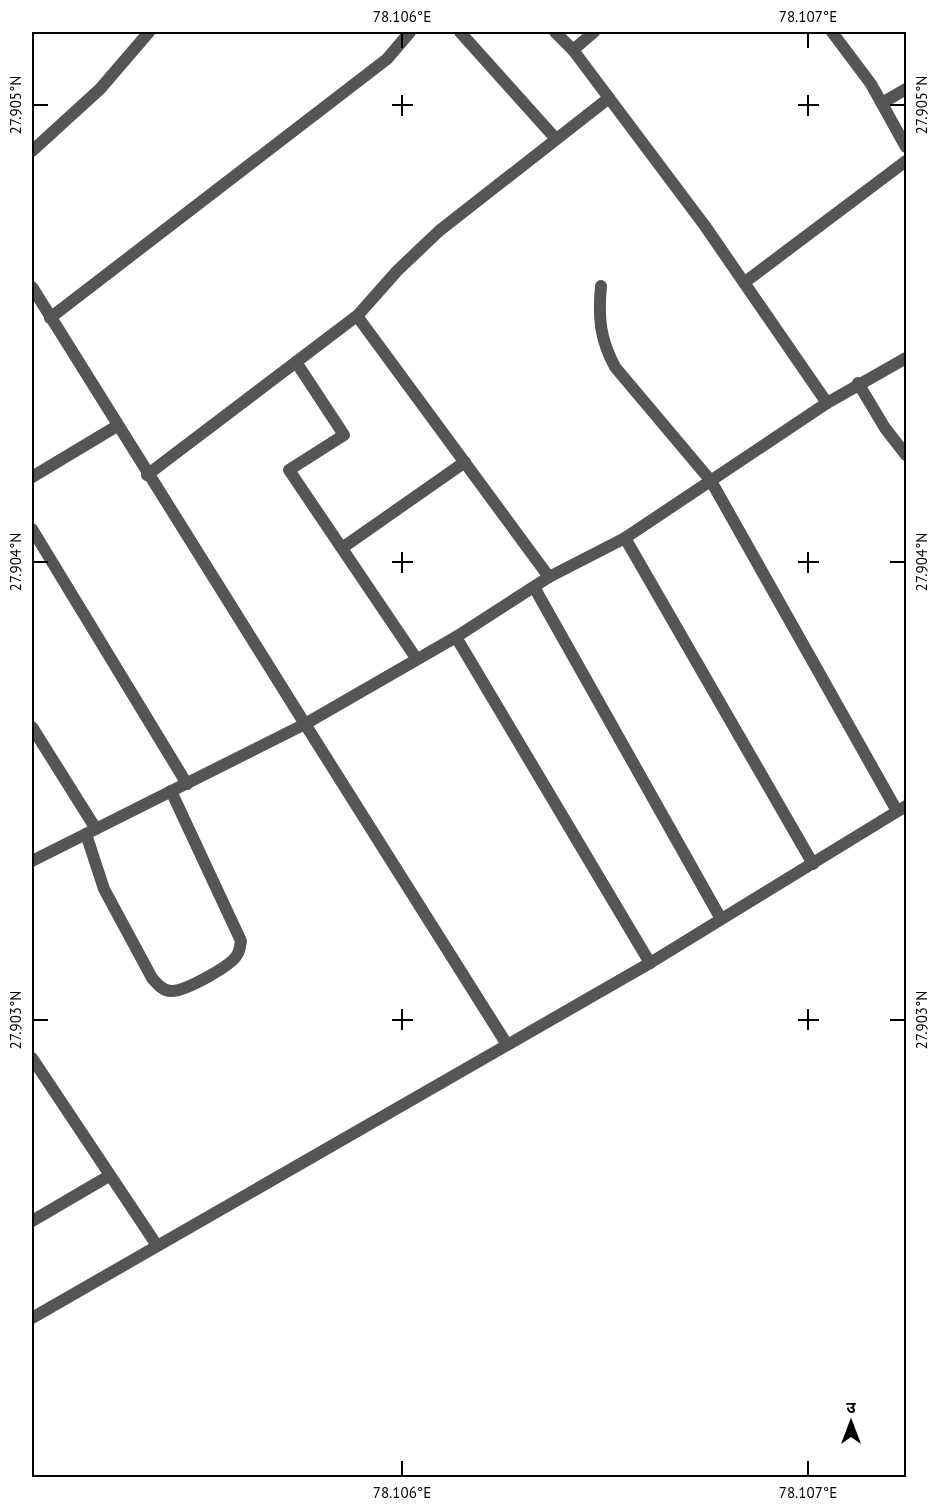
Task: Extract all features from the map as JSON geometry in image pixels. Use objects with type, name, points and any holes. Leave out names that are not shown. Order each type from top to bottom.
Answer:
[{"type":"street","points":[[32,151],[100,89],[149,32]]},
{"type":"street","points":[[50,318],[387,59],[410,32]]},
{"type":"street","points":[[460,32],[556,139]]},
{"type":"street","points":[[555,32],[573,50],[745,282],[827,402]]},
{"type":"street","points":[[573,50],[594,32]]},
{"type":"street","points":[[832,32],[882,103],[906,147]]},
{"type":"street","points":[[882,103],[906,89]]},
{"type":"street","points":[[147,475],[357,316],[397,271],[439,231],[609,98]]},
{"type":"street","points":[[745,282],[906,161]]},
{"type":"street","points":[[32,1318],[156,1244],[650,963],[902,809],[711,481],[615,367],[603,346],[600,324],[601,286]]},
{"type":"street","points":[[32,287],[147,475],[506,1043]]},
{"type":"street","points":[[357,316],[549,577]]},
{"type":"street","points":[[32,861],[305,724],[456,637],[549,577],[625,538],[827,402],[906,357]]},
{"type":"street","points":[[296,362],[344,435],[289,470],[416,658]]},
{"type":"street","points":[[858,383],[885,428],[906,455]]},
{"type":"street","points":[[32,477],[117,426]]},
{"type":"street","points":[[342,548],[465,462]]},
{"type":"street","points":[[32,529],[187,784]]},
{"type":"street","points":[[625,538],[813,864]]},
{"type":"street","points":[[534,587],[721,919]]},
{"type":"street","points":[[456,637],[650,963]]},
{"type":"street","points":[[32,727],[91,832],[104,889],[152,978],[160,987],[170,992],[182,990],[229,964],[238,955],[241,941],[171,791]]},
{"type":"street","points":[[33,1063],[156,1244]]},
{"type":"street","points":[[32,1221],[109,1176]]}]
